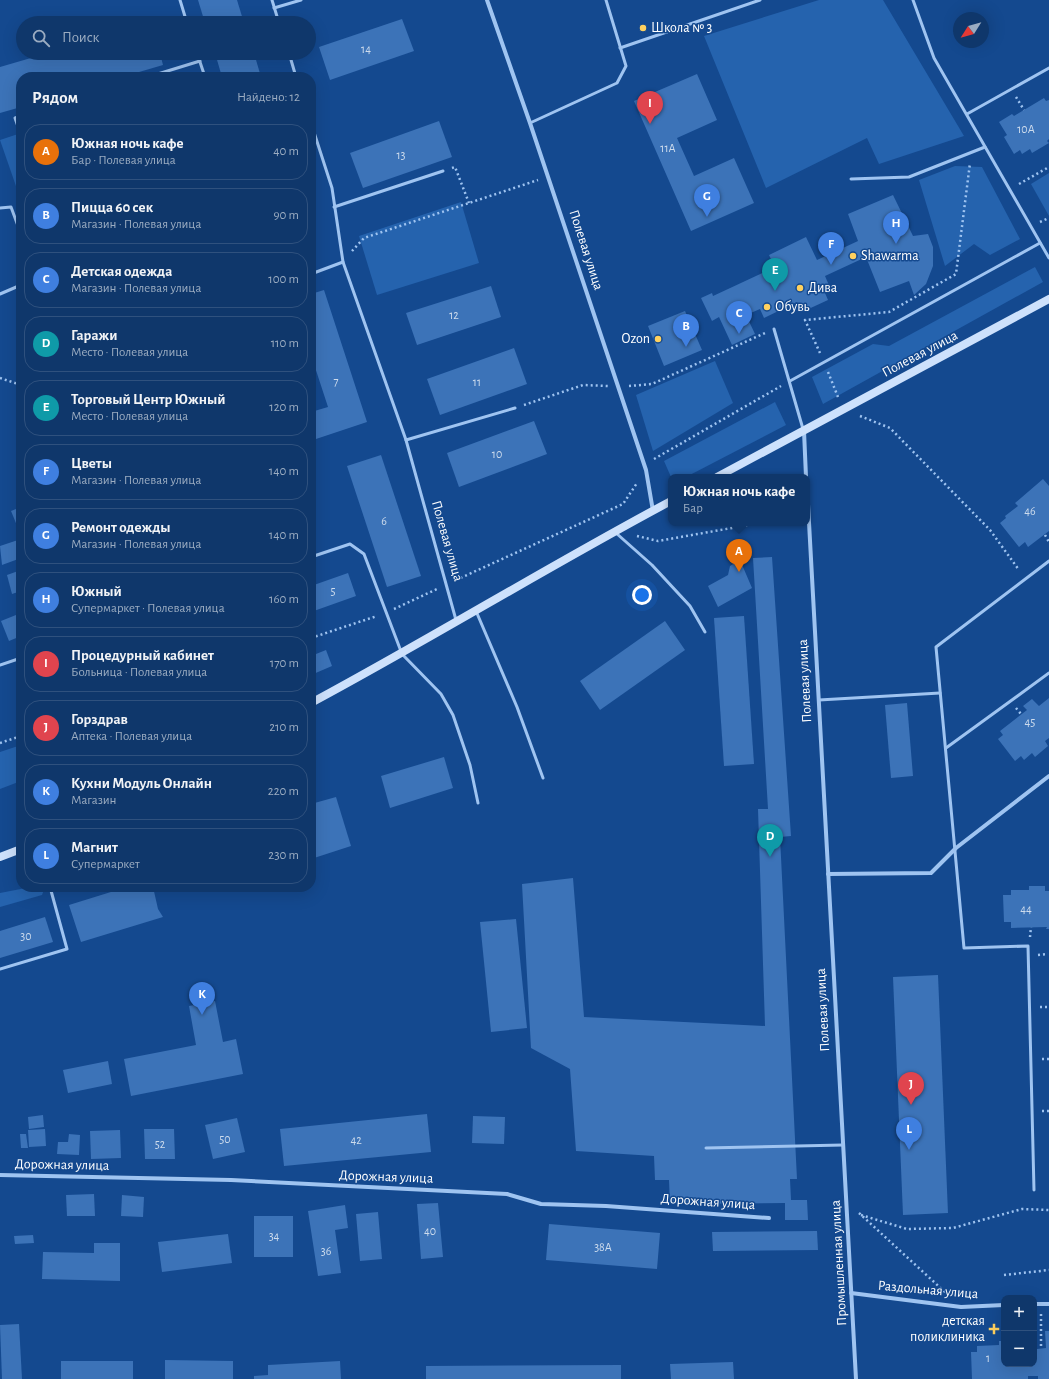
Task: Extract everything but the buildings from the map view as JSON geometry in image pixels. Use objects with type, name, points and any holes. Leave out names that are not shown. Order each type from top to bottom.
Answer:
[{"type":"main road","name":"Полевая улица","points":[[723,474],[1049,299]]},
{"type":"main road","points":[[316,700],[402,654],[476,610],[668,504]]},
{"type":"main road","points":[[0,857],[16,851]]},
{"type":"street","name":"Полевая улица","points":[[487,0],[530,123],[646,470],[653,511]]},
{"type":"street","points":[[804,430],[806,474]]},
{"type":"street","name":"Полевая улица","points":[[809,526],[843,1145]]},
{"type":"street","points":[[828,874],[931,873],[956,848],[1049,776]]},
{"type":"street","name":"Промышленная улица","points":[[843,1145],[856,1379]]},
{"type":"street","name":"Дорожная улица","points":[[0,1174],[231,1180],[507,1194],[541,1204],[606,1206],[769,1218]]},
{"type":"street","name":"Раздольная улица","points":[[851,1293],[961,1307],[1001,1305]]},
{"type":"street","points":[[1040,1304],[1049,1304]]},
{"type":"lane","points":[[180,0],[185,16]]},
{"type":"lane","points":[[272,0],[277,16]]},
{"type":"lane","points":[[274,8],[300,0]]},
{"type":"lane","points":[[530,123],[617,83],[626,66],[606,0]]},
{"type":"lane","points":[[620,48],[760,0]]},
{"type":"lane","points":[[913,0],[934,58],[1049,258]]},
{"type":"lane","points":[[291,60],[295,72]]},
{"type":"lane","points":[[164,72],[200,61],[203,72]]},
{"type":"lane","points":[[967,114],[1049,68]]},
{"type":"lane","name":"Полевая улица","points":[[316,138],[332,188],[343,262],[406,440],[457,622]]},
{"type":"lane","points":[[851,179],[909,177],[985,146]]},
{"type":"lane","points":[[334,207],[443,171]]},
{"type":"lane","points":[[0,208],[11,207],[16,220]]},
{"type":"lane","points":[[790,381],[1040,243]]},
{"type":"lane","points":[[316,272],[343,262]]},
{"type":"lane","points":[[0,294],[16,287]]},
{"type":"lane","points":[[774,329],[804,430]]},
{"type":"lane","points":[[406,440],[515,408]]},
{"type":"lane","points":[[615,532],[652,565],[690,606],[705,632]]},
{"type":"lane","points":[[316,555],[350,544],[364,554],[402,654],[441,694],[453,715],[470,766],[478,803]]},
{"type":"lane","points":[[1034,1190],[1028,946],[964,948],[956,848],[936,647],[1049,561]]},
{"type":"lane","points":[[476,610],[517,707],[543,778]]},
{"type":"lane","points":[[0,665],[16,660]]},
{"type":"lane","points":[[946,748],[1049,673]]},
{"type":"lane","points":[[819,700],[940,693]]},
{"type":"lane","points":[[0,969],[67,949],[51,892]]},
{"type":"lane","points":[[706,1148],[843,1145]]},
{"type":"path","points":[[443,171],[455,167],[469,203]]},
{"type":"path","points":[[1009,189],[1049,167]]},
{"type":"path","points":[[343,262],[364,238],[548,177]]},
{"type":"path","points":[[515,408],[582,386],[652,384],[774,329]]},
{"type":"path","points":[[0,378],[16,383]]},
{"type":"path","points":[[316,636],[387,613],[624,504],[655,457],[790,381]]},
{"type":"path","points":[[615,532],[658,541],[743,526]]},
{"type":"path","points":[[1044,535],[1049,542]]},
{"type":"path","points":[[0,743],[16,738]]},
{"type":"path","points":[[858,1206],[859,1214],[961,1307]]},
{"type":"path","points":[[859,1214],[907,1229],[953,1228],[1022,1209],[1049,1210]]},
{"type":"path","points":[[1004,1275],[1049,1270]]},
{"type":"path","points":[[1040,1304],[1041,1348]]},
{"type":"shaded area","points":[[819,0],[883,0],[964,136],[879,164],[867,138],[766,188],[704,36]]},
{"type":"shaded area","points":[[16,135],[16,186],[0,140]]},
{"type":"shaded area","points":[[955,166],[982,167],[1020,239],[990,255],[974,244],[945,266],[919,180]]},
{"type":"shaded area","points":[[1049,173],[1049,216],[1031,184]]},
{"type":"shaded area","points":[[461,202],[479,263],[377,295],[359,236]]},
{"type":"shaded area","points":[[1035,267],[1043,282],[823,404],[812,377],[873,344],[889,346]]},
{"type":"shaded area","points":[[715,361],[733,403],[653,451],[636,395]]},
{"type":"shaded area","points":[[775,402],[786,425],[692,474],[670,474],[664,461]]},
{"type":"shaded area","points":[[16,747],[16,783],[0,789],[0,752]]},
{"type":"shaded area","points":[[16,890],[16,892],[43,892],[42,895],[0,907],[0,893]]},
{"type":"place","name":"Школа № 3","points":[[643,28]]},
{"type":"place","name":"Процедурный кабинет","points":[[650,124]]},
{"type":"place","name":"Ремонт одежды","points":[[707,217]]},
{"type":"place","name":"Южный","points":[[896,244]]},
{"type":"place","name":"Shawarma","points":[[853,256]]},
{"type":"place","name":"Цветы","points":[[831,265]]},
{"type":"place","name":"Дива","points":[[800,288]]},
{"type":"place","name":"Торговый Центр Южный","points":[[775,291]]},
{"type":"place","name":"Обувь","points":[[767,307]]},
{"type":"place","name":"Детская одежда","points":[[739,334]]},
{"type":"place","name":"Ozon","points":[[658,339]]},
{"type":"place","name":"Пицца 60 сек","points":[[686,347]]},
{"type":"place","name":"Южная ночь кафе","points":[[739,572]]},
{"type":"place","name":"Гаражи","points":[[770,857]]},
{"type":"place","name":"Кухни Модуль Онлайн","points":[[202,1015]]},
{"type":"place","name":"Горздрав","points":[[911,1105]]},
{"type":"place","name":"Магнит","points":[[909,1150]]},
{"type":"place","name":"детская поликлиника","points":[[994,1329]]}]
